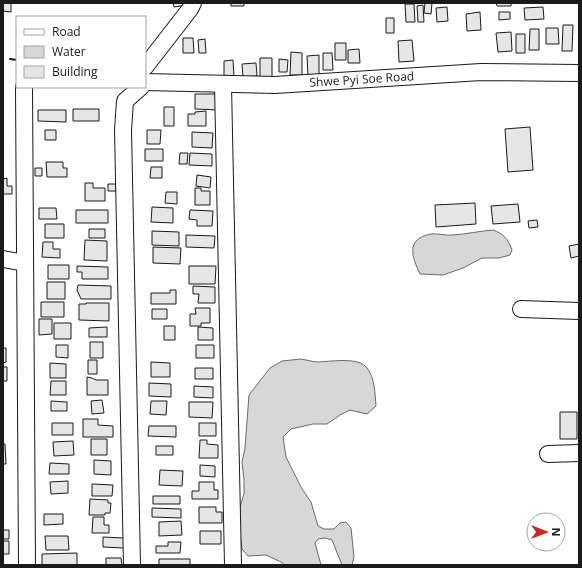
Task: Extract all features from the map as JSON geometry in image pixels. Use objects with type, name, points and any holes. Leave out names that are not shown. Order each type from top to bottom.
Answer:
[{"type":"street","points":[[146,77],[193,3]]},
{"type":"street","name":"Shwe Pyi Soe Road","points":[[146,80],[275,85],[482,72],[579,73]]},
{"type":"street","points":[[223,84],[233,565]]},
{"type":"street","points":[[24,88],[27,565]]},
{"type":"street","points":[[132,565],[123,130],[126,101],[137,88]]},
{"type":"street","points":[[3,259],[24,263]]},
{"type":"street","points":[[521,309],[579,311]]},
{"type":"street","points":[[548,454],[579,453]]},
{"type":"water","points":[[493,230],[503,235],[507,240],[512,250],[510,255],[499,258],[482,258],[463,268],[443,275],[420,274],[413,255],[413,250],[414,244],[423,236],[431,234],[463,234]]},
{"type":"water","points":[[301,359],[316,362],[343,360],[357,362],[363,364],[372,376],[376,406],[367,414],[350,410],[327,424],[313,424],[291,429],[283,437],[286,457],[302,489],[311,502],[318,526],[324,529],[334,529],[340,523],[346,522],[351,528],[354,557],[352,565],[342,565],[332,540],[325,538],[318,539],[315,543],[321,565],[283,565],[283,563],[266,555],[248,556],[242,549],[239,524],[240,507],[244,494],[242,462],[245,448],[249,395],[270,368],[282,361]]},
{"type":"building","points":[[3,3],[11,3],[11,12],[3,11]]},
{"type":"building","points":[[173,3],[188,3],[188,5],[174,7]]},
{"type":"building","points":[[231,3],[244,3],[244,6],[231,6]]},
{"type":"building","points":[[425,3],[432,3],[431,14],[424,13]]},
{"type":"building","points":[[496,3],[511,3],[511,6],[497,6]]},
{"type":"building","points":[[405,4],[414,4],[415,22],[406,22]]},
{"type":"building","points":[[423,5],[424,22],[418,22],[417,6]]},
{"type":"building","points":[[447,7],[448,21],[437,22],[436,8]]},
{"type":"building","points":[[543,7],[544,19],[525,20],[524,8]]},
{"type":"building","points":[[480,12],[481,30],[467,31],[466,14]]},
{"type":"building","points":[[499,12],[510,12],[510,19],[499,20]]},
{"type":"building","points":[[386,18],[394,18],[394,33],[386,33]]},
{"type":"building","points":[[563,25],[573,25],[572,51],[562,51]]},
{"type":"building","points":[[546,28],[558,28],[559,44],[546,44]]},
{"type":"building","points":[[530,29],[539,29],[539,50],[529,50]]},
{"type":"building","points":[[511,32],[512,51],[498,52],[496,33]]},
{"type":"building","points":[[516,34],[525,34],[525,53],[516,53]]},
{"type":"building","points":[[183,38],[193,38],[194,53],[183,53]]},
{"type":"building","points":[[205,39],[206,53],[199,53],[198,40]]},
{"type":"building","points":[[412,40],[414,61],[399,62],[398,41]]},
{"type":"building","points":[[335,43],[346,43],[346,60],[335,60]]},
{"type":"building","points":[[359,49],[360,63],[348,63],[348,50]]},
{"type":"building","points":[[291,52],[302,53],[302,75],[290,75]]},
{"type":"building","points":[[323,53],[332,53],[333,70],[323,70]]},
{"type":"building","points":[[319,55],[319,76],[308,77],[307,56]]},
{"type":"building","points":[[260,58],[272,58],[272,81],[260,81]]},
{"type":"building","points":[[279,59],[288,60],[287,72],[279,72]]},
{"type":"building","points":[[233,60],[234,77],[224,77],[224,61]]},
{"type":"building","points":[[256,63],[257,76],[243,77],[242,64]]},
{"type":"building","points":[[195,94],[219,94],[219,110],[195,109]]},
{"type":"building","points":[[164,107],[174,107],[174,126],[164,126]]},
{"type":"building","points":[[73,109],[99,109],[99,121],[73,121]]},
{"type":"building","points":[[38,110],[66,110],[66,122],[38,121]]},
{"type":"building","points":[[206,111],[206,126],[188,126],[188,114]]},
{"type":"building","points":[[530,127],[533,170],[508,172],[505,129]]},
{"type":"building","points":[[45,130],[56,130],[56,140],[45,140]]},
{"type":"building","points":[[147,130],[161,130],[160,144],[147,144]]},
{"type":"building","points":[[192,132],[213,133],[212,148],[192,147]]},
{"type":"building","points":[[145,149],[163,149],[163,161],[145,161]]},
{"type":"building","points":[[180,153],[188,153],[187,164],[179,164]]},
{"type":"building","points":[[190,153],[212,154],[212,166],[189,165]]},
{"type":"building","points":[[46,162],[63,162],[63,168],[67,168],[67,177],[47,177]]},
{"type":"building","points":[[151,167],[162,167],[162,178],[150,178]]},
{"type":"building","points":[[35,168],[42,168],[42,176],[35,176]]},
{"type":"building","points":[[197,175],[211,177],[210,188],[196,186]]},
{"type":"building","points":[[7,178],[7,186],[12,186],[12,194],[3,194],[3,179]]},
{"type":"building","points":[[85,183],[93,183],[93,188],[105,188],[105,201],[85,201]]},
{"type":"building","points":[[108,184],[116,184],[116,191],[108,191]]},
{"type":"building","points":[[195,188],[201,188],[201,191],[210,191],[210,205],[195,205]]},
{"type":"building","points":[[166,192],[177,192],[177,204],[165,203]]},
{"type":"building","points":[[475,203],[476,224],[436,227],[435,205]]},
{"type":"building","points":[[518,204],[520,222],[493,224],[491,206]]},
{"type":"building","points":[[152,207],[173,208],[173,223],[151,222]]},
{"type":"building","points":[[39,208],[56,208],[57,219],[39,219]]},
{"type":"building","points":[[76,210],[108,210],[108,223],[76,223]]},
{"type":"building","points":[[190,210],[213,211],[212,226],[197,226],[197,220],[189,219]]},
{"type":"building","points":[[537,220],[538,227],[529,228],[528,221]]},
{"type":"building","points":[[45,224],[64,224],[64,238],[45,238]]},
{"type":"building","points":[[89,229],[105,229],[105,238],[89,238]]},
{"type":"building","points":[[152,231],[179,232],[179,246],[152,245]]},
{"type":"building","points":[[186,235],[215,236],[214,248],[186,247]]},
{"type":"building","points":[[85,240],[107,241],[107,261],[84,260]]},
{"type":"building","points":[[43,242],[53,242],[53,249],[60,249],[60,258],[42,257]]},
{"type":"building","points":[[579,244],[579,256],[571,258],[569,246]]},
{"type":"building","points":[[153,247],[181,248],[180,264],[153,263]]},
{"type":"building","points":[[48,265],[69,265],[69,279],[48,279]]},
{"type":"building","points":[[77,266],[108,267],[108,279],[82,279],[82,272],[77,272]]},
{"type":"building","points":[[189,266],[216,266],[215,284],[189,284]]},
{"type":"building","points":[[47,282],[65,282],[65,299],[47,299]]},
{"type":"building","points":[[78,285],[111,286],[111,299],[81,299],[77,290]]},
{"type":"building","points":[[193,286],[215,287],[215,303],[198,303],[199,294],[193,294]]},
{"type":"building","points":[[170,290],[176,290],[176,304],[151,304],[151,293],[170,293]]},
{"type":"building","points":[[41,302],[64,302],[64,317],[41,317]]},
{"type":"building","points":[[109,303],[109,321],[79,320],[79,304]]},
{"type":"building","points":[[195,308],[210,308],[210,323],[201,323],[201,326],[190,326],[190,314],[196,314]]},
{"type":"building","points":[[152,309],[167,309],[167,319],[152,319]]},
{"type":"building","points":[[39,319],[52,319],[52,334],[39,335]]},
{"type":"building","points":[[54,323],[71,323],[71,339],[54,339]]},
{"type":"building","points":[[164,326],[175,326],[175,340],[164,340]]},
{"type":"building","points":[[107,327],[107,337],[89,337],[89,328]]},
{"type":"building","points":[[198,327],[213,328],[213,340],[198,340]]},
{"type":"building","points":[[90,342],[103,342],[103,358],[90,358]]},
{"type":"building","points":[[56,345],[68,345],[68,358],[56,357]]},
{"type":"building","points":[[196,345],[214,345],[214,358],[196,358]]},
{"type":"building","points":[[3,348],[6,348],[6,362],[3,363]]},
{"type":"building","points":[[88,360],[97,360],[97,374],[88,374]]},
{"type":"building","points":[[151,362],[170,363],[170,377],[151,377]]},
{"type":"building","points":[[50,363],[66,364],[66,378],[50,378]]},
{"type":"building","points":[[3,367],[7,367],[7,381],[3,381]]},
{"type":"building","points":[[195,368],[213,368],[213,379],[195,379]]},
{"type":"building","points":[[87,377],[96,380],[108,380],[108,395],[87,395]]},
{"type":"building","points":[[51,381],[66,381],[66,395],[50,395]]},
{"type":"building","points":[[149,383],[171,384],[171,397],[149,396]]},
{"type":"building","points":[[194,386],[213,387],[213,398],[194,397]]},
{"type":"building","points":[[102,400],[104,413],[92,414],[91,401]]},
{"type":"building","points":[[51,401],[67,402],[67,411],[51,411]]},
{"type":"building","points":[[151,401],[167,401],[166,415],[150,414]]},
{"type":"building","points":[[189,402],[213,402],[212,418],[189,417]]},
{"type":"building","points":[[560,412],[577,412],[577,439],[560,439]]},
{"type":"building","points":[[83,419],[98,419],[98,425],[113,426],[113,437],[83,437]]},
{"type":"building","points":[[52,423],[73,423],[73,435],[52,435]]},
{"type":"building","points":[[199,423],[216,423],[216,436],[199,436]]},
{"type":"building","points":[[149,426],[176,426],[176,437],[148,436]]},
{"type":"building","points":[[91,439],[107,439],[107,455],[91,455]]},
{"type":"building","points":[[200,440],[207,440],[207,444],[218,445],[218,458],[199,458]]},
{"type":"building","points":[[73,441],[74,455],[54,456],[53,442]]},
{"type":"building","points":[[3,444],[5,444],[6,464],[3,464]]},
{"type":"building","points":[[156,446],[173,446],[173,455],[156,455]]},
{"type":"building","points":[[94,460],[111,461],[111,475],[94,474]]},
{"type":"building","points":[[50,463],[69,464],[69,474],[49,474]]},
{"type":"building","points":[[200,465],[215,466],[215,477],[200,476]]},
{"type":"building","points":[[160,470],[183,471],[182,486],[159,485]]},
{"type":"building","points":[[68,481],[68,493],[51,494],[50,482]]},
{"type":"building","points":[[199,482],[214,482],[214,490],[218,490],[218,499],[192,499],[192,491],[199,491]]},
{"type":"building","points":[[92,484],[113,485],[112,496],[92,496]]},
{"type":"building","points":[[153,496],[180,496],[180,504],[153,504]]},
{"type":"building","points":[[90,499],[108,500],[108,503],[111,503],[110,513],[105,513],[105,515],[89,515]]},
{"type":"building","points":[[199,507],[216,507],[216,512],[222,512],[222,523],[199,523]]},
{"type":"building","points":[[152,508],[181,509],[181,518],[152,517]]},
{"type":"building","points":[[44,514],[63,514],[63,524],[44,525]]},
{"type":"building","points":[[93,517],[104,517],[104,525],[109,525],[109,533],[92,533]]},
{"type":"building","points":[[181,521],[182,535],[159,536],[159,522]]},
{"type":"building","points":[[3,530],[9,530],[9,539],[3,539]]},
{"type":"building","points":[[200,531],[221,531],[221,544],[200,544]]},
{"type":"building","points":[[45,536],[68,536],[69,550],[46,550]]},
{"type":"building","points":[[103,537],[124,538],[124,548],[103,547]]},
{"type":"building","points":[[3,541],[9,541],[9,554],[3,554]]},
{"type":"building","points":[[168,542],[181,542],[180,553],[156,553],[156,546],[168,546]]},
{"type":"building","points":[[77,553],[77,565],[42,565],[42,554]]},
{"type":"building","points":[[106,558],[121,558],[122,565],[106,565]]},
{"type":"building","points":[[159,559],[190,559],[190,565],[159,565]]},
{"type":"wall","points":[[10,59],[16,60]]}]
